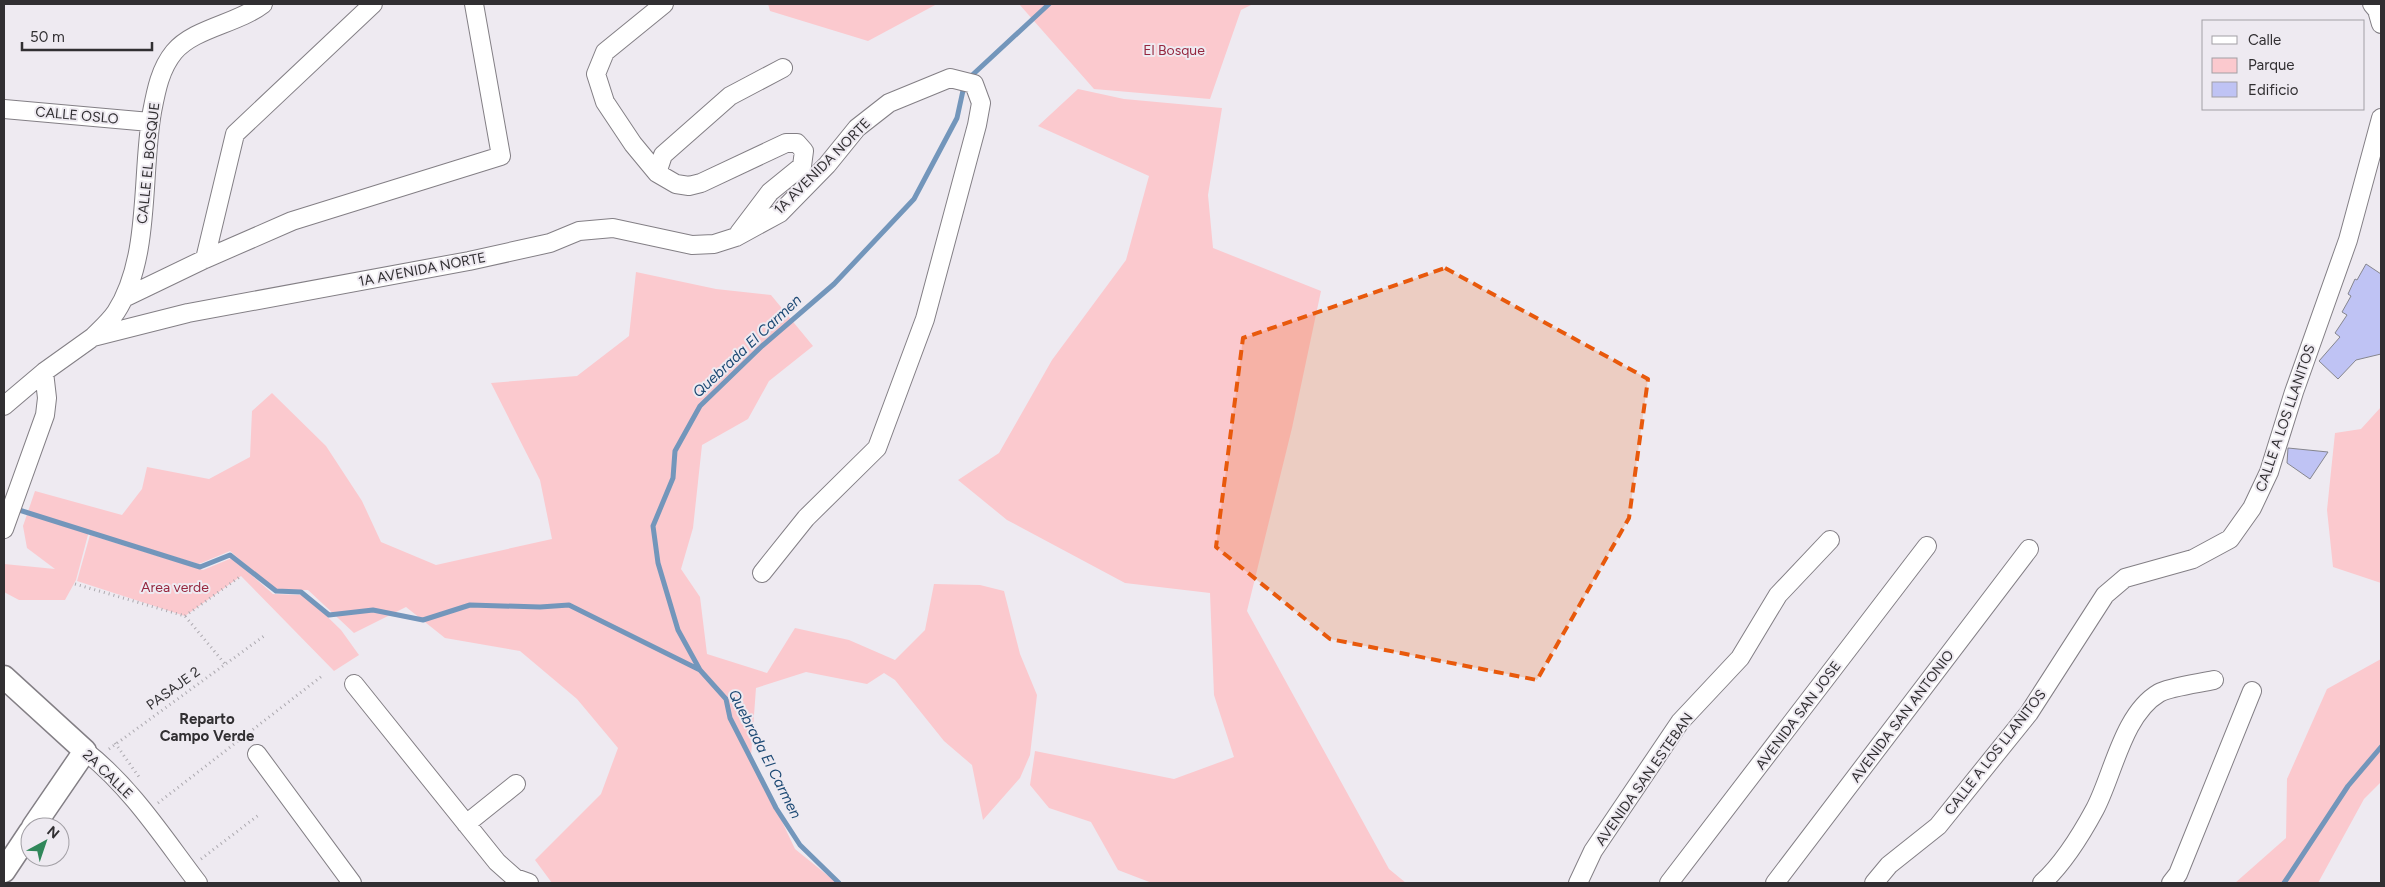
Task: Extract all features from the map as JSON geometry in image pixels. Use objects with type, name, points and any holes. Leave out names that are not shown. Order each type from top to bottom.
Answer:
[{"type":"street","name":"CALLE EL BOSQUE","points":[[93,337],[116,312],[132,277],[140,244],[150,122],[156,88],[172,54],[180,45],[263,4]]},
{"type":"street","points":[[205,258],[235,134],[373,4]]},
{"type":"street","points":[[124,298],[205,258],[292,221],[501,156],[474,4]]},
{"type":"street","points":[[664,4],[604,52],[596,74],[605,102],[633,144],[657,172],[676,184],[689,186],[701,183],[786,144],[797,143],[804,151],[802,166],[770,192],[736,237]]},
{"type":"street","points":[[2372,4],[2377,10],[2381,24]]},
{"type":"street","points":[[657,172],[663,156],[730,96],[783,68]]},
{"type":"street","name":"1A AVENIDA NORTE","points":[[4,406],[44,372],[93,337],[188,313],[487,257],[550,243],[579,230],[613,228],[692,245],[714,244],[736,237],[780,213],[827,165],[857,128],[889,103],[950,78],[974,84],[981,103],[975,134],[926,319],[877,448],[806,518],[762,573]]},
{"type":"street","name":"CALLE OSLO","points":[[4,109],[150,122]]},
{"type":"street","name":"CALLE A LOS LLANITOS","points":[[1874,883],[1889,865],[1938,826],[2023,720],[2105,594],[2124,578],[2193,559],[2230,539],[2252,508],[2269,472],[2294,392],[2348,240],[2381,118]]},
{"type":"street","points":[[4,530],[45,415],[47,398],[44,372]]},
{"type":"street","name":"AVENIDA SAN ESTEBAN","points":[[1578,883],[1593,851],[1680,722],[1740,658],[1778,595],[1830,540]]},
{"type":"street","name":"AVENIDA SAN JOSE","points":[[1669,883],[1927,546]]},
{"type":"street","name":"AVENIDA SAN ANTONIO","points":[[1775,883],[2029,549]]},
{"type":"street","name":"2A CALLE","points":[[4,677],[90,755],[143,809],[198,883]]},
{"type":"street","points":[[2042,883],[2070,851],[2096,808],[2127,732],[2142,709],[2159,693],[2214,680]]},
{"type":"street","points":[[354,684],[497,862],[515,878],[529,883]]},
{"type":"street","points":[[2171,883],[2178,874],[2252,691]]},
{"type":"street","points":[[256,754],[352,883]]},
{"type":"street","points":[[42,817],[90,755]]},
{"type":"street","points":[[466,824],[516,784]]},
{"type":"street","points":[[4,871],[20,847]]},
{"type":"path","points":[[185,616],[241,576]]},
{"type":"path","points":[[75,584],[185,616],[225,664]]},
{"type":"path","name":"PASAJE 2","points":[[90,755],[115,743],[264,636]]},
{"type":"path","points":[[153,796],[158,803],[322,676]]},
{"type":"path","points":[[115,743],[142,780]]},
{"type":"path","points":[[199,861],[260,814]]},
{"type":"highlighted area","points":[[1445,268],[1648,379],[1629,518],[1537,680],[1330,639],[1216,547],[1243,338]]},
{"type":"green space","points":[[768,4],[937,4],[868,41],[770,11]]},
{"type":"green space","name":"El Bosque","points":[[1019,4],[1253,4],[1241,10],[1210,99],[1094,89]]},
{"type":"green space","points":[[1078,89],[1124,99],[1222,108],[1208,195],[1213,248],[1321,291],[1292,428],[1247,611],[1389,869],[1406,883],[1152,883],[1118,870],[1091,822],[1049,808],[1030,785],[1035,751],[1174,779],[1234,757],[1214,695],[1210,593],[1125,583],[1007,520],[958,480],[999,453],[1052,360],[1126,260],[1149,176],[1038,126]]},
{"type":"green space","points":[[636,272],[716,289],[771,295],[813,346],[769,381],[748,419],[702,445],[693,528],[681,569],[700,597],[707,654],[767,673],[795,628],[849,640],[895,660],[925,630],[934,584],[980,585],[1004,591],[1020,654],[1037,695],[1030,755],[1020,778],[983,820],[972,765],[944,741],[895,680],[884,673],[867,684],[806,672],[756,688],[751,756],[795,849],[837,883],[552,883],[535,860],[601,794],[618,748],[577,699],[520,651],[445,638],[406,607],[354,633],[308,590],[275,590],[230,551],[199,564],[89,531],[76,580],[65,600],[19,600],[4,592],[4,564],[55,569],[27,548],[23,526],[35,491],[122,515],[142,489],[147,467],[209,479],[250,457],[252,411],[272,393],[326,446],[362,501],[381,542],[436,565],[552,539],[540,480],[491,383],[577,376],[629,336]]},
{"type":"green space","points":[[2381,407],[2381,583],[2333,567],[2327,510],[2335,433],[2361,429]]},
{"type":"green space","name":"Area verde","points":[[90,535],[203,570],[232,558],[273,594],[305,595],[341,630],[359,655],[334,671],[241,576],[185,616],[77,581]]},
{"type":"green space","points":[[2381,659],[2381,782],[2364,799],[2318,883],[2235,883],[2286,838],[2287,779],[2327,689]]},
{"type":"building","points":[[2366,264],[2381,274],[2381,354],[2356,360],[2338,379],[2319,361],[2340,337],[2335,333],[2347,315],[2342,312],[2351,296],[2348,294],[2355,279],[2357,280]]},
{"type":"building","points":[[2288,448],[2328,452],[2310,479],[2287,463]]},
{"type":"waterway","name":"Quebrada El Carmen","points":[[968,79],[1049,4]]},
{"type":"waterway","name":"Quebrada El Carmen","points":[[839,883],[800,845],[776,808],[730,718],[726,699],[700,670],[678,630],[658,563],[653,526],[673,478],[675,451],[700,406],[762,346],[834,284],[914,199],[957,118],[964,86]]},
{"type":"waterway","points":[[16,509],[200,567],[230,555],[276,591],[301,592],[329,615],[373,610],[423,620],[470,605],[540,607],[569,605],[700,670]]},
{"type":"waterway","points":[[2284,883],[2348,786],[2381,747]]},
{"type":"district","name":"Reparto Campo Verde","points":[[207,728]]}]
